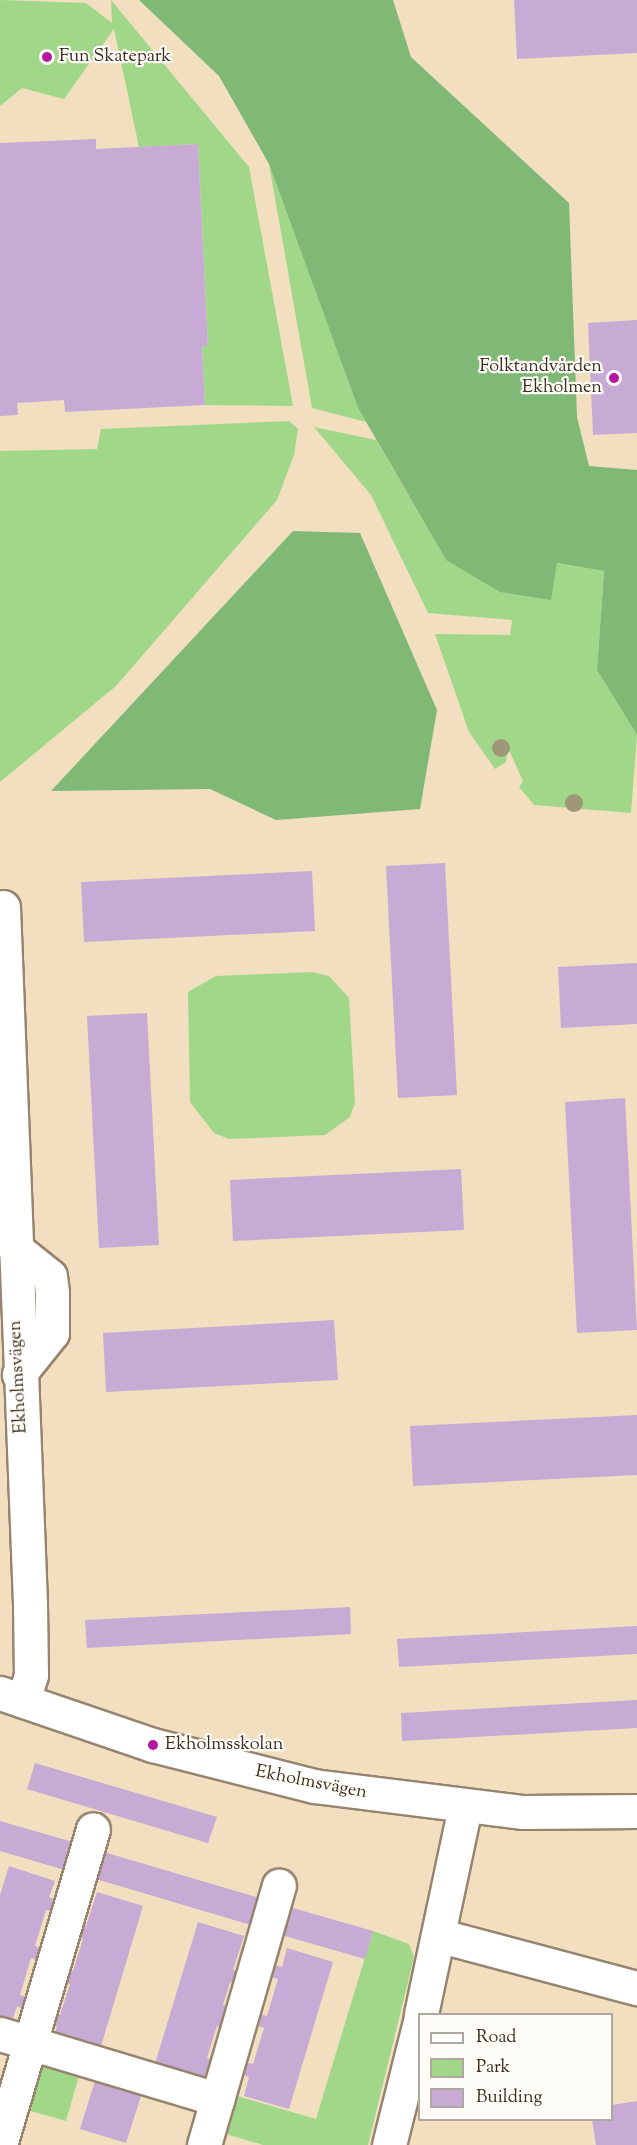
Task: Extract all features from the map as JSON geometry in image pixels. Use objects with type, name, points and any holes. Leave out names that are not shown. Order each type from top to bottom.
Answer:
[{"type":"street","name":"Ekholmsvägen","points":[[3,907],[31,1676],[12,1697],[258,1773],[465,1807],[637,1811]]},
{"type":"street","points":[[421,2013],[441,1936],[465,1807]]},
{"type":"street","points":[[0,2145],[15,2038],[93,1829]]},
{"type":"street","points":[[204,2145],[279,1886]]},
{"type":"street","points":[[441,1936],[637,1988]]},
{"type":"street","points":[[389,2145],[418,2030]]},
{"type":"street","points":[[15,2038],[218,2099]]},
{"type":"green space","points":[[0,0],[86,3],[112,23],[111,0],[249,167],[293,406],[205,405],[202,346],[208,345],[198,144],[139,147],[114,29],[64,99],[22,88],[0,106]]},
{"type":"green space","points":[[139,0],[393,0],[411,57],[569,203],[577,417],[589,466],[637,470],[637,735],[597,670],[604,571],[557,563],[551,600],[500,592],[446,560],[358,408],[269,164],[219,76]]},
{"type":"green space","points":[[269,164],[358,408],[366,422],[312,408]]},
{"type":"green space","points":[[289,421],[298,429],[294,455],[277,500],[116,686],[0,782],[0,451],[97,449],[101,429]]},
{"type":"green space","points":[[314,427],[376,440],[446,560],[557,563],[604,571],[597,670],[637,735],[631,813],[534,805],[519,787],[523,781],[508,748],[506,762],[495,769],[469,732],[435,634],[510,635],[512,620],[428,613],[371,495]]},
{"type":"green space","points":[[293,531],[360,533],[437,710],[420,809],[276,820],[210,789],[51,791]]},
{"type":"green space","points":[[312,972],[329,976],[349,998],[355,1103],[350,1117],[325,1135],[229,1139],[214,1133],[190,1102],[188,992],[216,976]]},
{"type":"green space","points":[[373,1931],[409,1944],[414,1957],[368,2145],[263,2145],[219,2132],[230,2094],[316,2119]]},
{"type":"green space","points":[[44,2054],[82,2065],[66,2121],[27,2110]]},
{"type":"building","points":[[514,0],[637,0],[637,53],[517,59]]},
{"type":"building","points":[[96,139],[96,149],[198,144],[208,346],[202,346],[205,405],[65,412],[64,400],[17,403],[18,415],[0,416],[0,143]]},
{"type":"building","name":"Folktandvården Ekholmen","points":[[637,320],[637,433],[593,435],[588,323]]},
{"type":"building","points":[[445,863],[457,1095],[398,1098],[386,866]]},
{"type":"building","points":[[312,871],[315,931],[84,942],[81,882]]},
{"type":"building","points":[[637,963],[637,1024],[561,1028],[558,967]]},
{"type":"building","points":[[147,1013],[159,1245],[99,1248],[87,1016]]},
{"type":"building","points":[[625,1098],[637,1330],[577,1333],[565,1102]]},
{"type":"building","points":[[461,1169],[464,1230],[233,1241],[230,1180]]},
{"type":"building","points":[[334,1320],[338,1380],[106,1392],[103,1333]]},
{"type":"building","points":[[637,1415],[637,1475],[413,1486],[410,1426]]},
{"type":"building","points":[[350,1607],[351,1634],[87,1648],[85,1620]]},
{"type":"building","points":[[637,1626],[637,1654],[399,1667],[397,1639]]},
{"type":"building","points":[[637,1700],[637,1728],[402,1741],[401,1713]]},
{"type":"building","points":[[35,1763],[217,1817],[208,1843],[27,1789]]},
{"type":"building","points":[[0,1821],[76,1843],[68,1871],[0,1851]]},
{"type":"building","points":[[97,1850],[266,1900],[258,1927],[89,1877]]},
{"type":"building","points":[[9,1866],[55,1881],[49,1897],[55,1900],[52,1911],[46,1910],[35,1946],[41,1948],[38,1960],[31,1958],[20,1995],[27,1997],[23,2009],[17,2006],[10,2028],[0,2025],[0,1895]]},
{"type":"building","points":[[97,1892],[143,1906],[99,2053],[53,2039],[57,2027],[50,2025],[54,2013],[60,2015],[70,1984],[63,1981],[66,1969],[73,1971],[83,1939],[76,1938],[80,1924],[86,1926]]},
{"type":"building","points":[[286,1906],[373,1931],[365,1959],[278,1934]]},
{"type":"building","points":[[198,1922],[244,1936],[233,1970],[240,1972],[237,1984],[230,1982],[223,2005],[230,2007],[223,2028],[217,2026],[207,2058],[214,2061],[199,2084],[153,2070]]},
{"type":"building","points":[[287,1948],[333,1962],[289,2109],[244,2096],[249,2077],[241,2074],[245,2062],[253,2064],[264,2028],[256,2025],[259,2014],[267,2016],[278,1979],[271,1977],[274,1965],[282,1967]]},
{"type":"building","points":[[95,2081],[141,2096],[126,2143],[80,2129]]},
{"type":"building","points":[[637,2101],[637,2145],[596,2145],[592,2121],[613,2121],[613,2105]]},
{"type":"place","name":"Fun Skatepark","points":[[47,57]]},
{"type":"place","name":"Folktandvården Ekholmen","points":[[614,378]]},
{"type":"place","name":"Ekholmsskolan","points":[[153,1745]]}]
